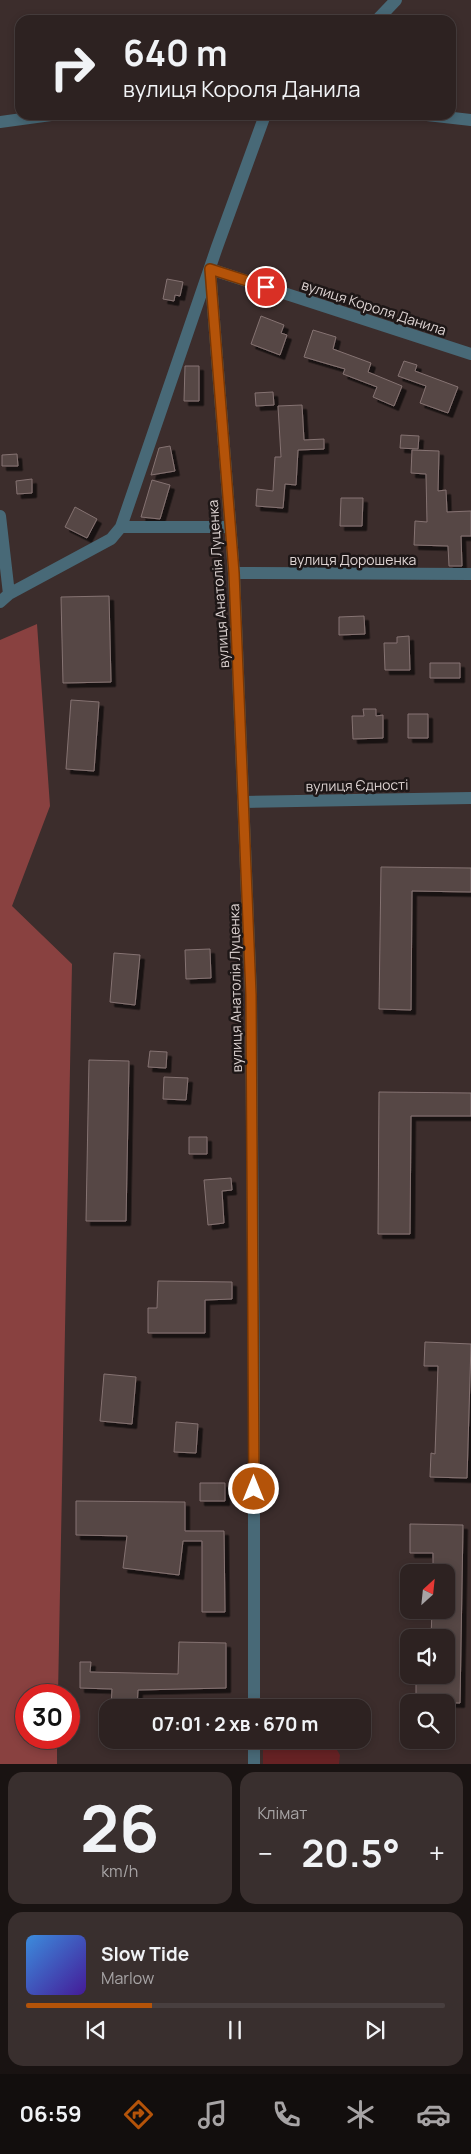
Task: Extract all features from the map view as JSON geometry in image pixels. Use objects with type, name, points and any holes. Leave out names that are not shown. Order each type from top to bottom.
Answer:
[{"type":"street","points":[[382,15],[396,0]]},
{"type":"street","points":[[456,118],[471,120]]},
{"type":"street","points":[[0,122],[15,120]]},
{"type":"street","name":"вулиця Анатолія Луценка","points":[[5,598],[111,539],[121,527],[263,120]]},
{"type":"street","name":"вулиця Анатолія Луценка","points":[[210,269],[234,573],[251,995],[254,1699]]},
{"type":"street","name":"вулиця Короля Данила","points":[[210,269],[471,354]]},
{"type":"street","points":[[0,516],[5,598]]},
{"type":"street","points":[[121,527],[230,526]]},
{"type":"street","name":"вулиця Дорошенка","points":[[234,573],[471,574]]},
{"type":"street","name":"вулиця Єдності","points":[[243,802],[471,798]]},
{"type":"street","points":[[254,1749],[254,1764]]},
{"type":"shaded area","points":[[37,624],[50,806],[12,906],[72,964],[58,1684],[15,1684],[15,1749],[57,1749],[57,1764],[0,1764],[0,640]]},
{"type":"shaded area","points":[[263,1749],[336,1749],[340,1755],[339,1764],[263,1764]]},
{"type":"building","points":[[167,279],[183,282],[180,296],[175,295],[174,301],[163,299]]},
{"type":"building","points":[[261,316],[284,325],[281,333],[287,335],[280,355],[251,344]]},
{"type":"building","points":[[313,330],[336,337],[333,349],[371,363],[368,372],[402,386],[394,406],[373,397],[377,387],[343,374],[345,369],[304,357]]},
{"type":"building","points":[[404,361],[417,365],[415,371],[458,387],[448,413],[420,403],[426,386],[398,376]]},
{"type":"building","points":[[185,366],[199,366],[199,401],[184,401]]},
{"type":"building","points":[[273,392],[274,405],[256,406],[255,393]]},
{"type":"building","points":[[302,405],[304,440],[324,439],[324,449],[298,450],[296,485],[285,484],[283,508],[256,506],[257,489],[273,491],[275,457],[281,457],[278,406]]},
{"type":"building","points":[[401,435],[419,436],[418,449],[400,448]]},
{"type":"building","points":[[170,446],[175,471],[151,475],[159,448]]},
{"type":"building","points":[[412,450],[439,451],[438,491],[446,490],[447,512],[471,511],[471,536],[461,536],[462,566],[449,566],[448,546],[414,545],[415,521],[427,522],[426,474],[411,473]]},
{"type":"building","points":[[17,454],[18,466],[2,466],[2,455]]},
{"type":"building","points":[[32,479],[32,493],[17,494],[16,481]]},
{"type":"building","points":[[152,480],[170,485],[160,519],[141,517]]},
{"type":"building","points":[[341,498],[363,498],[362,526],[340,526]]},
{"type":"building","points":[[75,507],[97,519],[87,538],[65,527]]},
{"type":"building","points":[[109,596],[111,682],[63,683],[61,597]]},
{"type":"building","points":[[364,616],[365,634],[339,635],[339,617]]},
{"type":"building","points":[[409,636],[410,670],[385,670],[384,643],[397,643],[397,637]]},
{"type":"building","points":[[430,663],[460,663],[460,678],[430,678]]},
{"type":"building","points":[[71,700],[99,702],[94,771],[66,769]]},
{"type":"building","points":[[363,709],[376,709],[376,716],[383,715],[383,738],[353,739],[352,716],[364,716]]},
{"type":"building","points":[[408,714],[428,714],[428,738],[408,738]]},
{"type":"building","points":[[381,867],[471,868],[471,892],[412,891],[411,1010],[379,1009]]},
{"type":"building","points":[[210,949],[211,978],[186,979],[185,950]]},
{"type":"building","points":[[114,953],[140,955],[135,1005],[110,1002]]},
{"type":"building","points":[[150,1051],[167,1052],[166,1068],[148,1067]]},
{"type":"building","points":[[89,1060],[129,1061],[126,1221],[86,1221]]},
{"type":"building","points":[[164,1077],[188,1078],[186,1100],[163,1099]]},
{"type":"building","points":[[379,1092],[471,1093],[471,1116],[411,1116],[410,1234],[378,1234]]},
{"type":"building","points":[[189,1137],[207,1137],[207,1154],[189,1154]]},
{"type":"building","points":[[231,1178],[232,1190],[222,1191],[224,1223],[208,1225],[204,1180]]},
{"type":"building","points":[[158,1281],[232,1282],[232,1299],[205,1300],[205,1333],[148,1333],[148,1308],[157,1308]]},
{"type":"building","points":[[425,1342],[471,1344],[467,1478],[430,1477],[431,1453],[435,1454],[438,1366],[424,1366]]},
{"type":"building","points":[[104,1374],[136,1377],[132,1424],[100,1421]]},
{"type":"building","points":[[176,1422],[198,1424],[196,1453],[174,1452]]},
{"type":"building","points":[[200,1483],[225,1483],[225,1501],[200,1501]]},
{"type":"building","points":[[76,1501],[185,1502],[185,1531],[224,1531],[225,1612],[202,1612],[202,1541],[183,1541],[179,1575],[123,1568],[127,1536],[76,1535]]},
{"type":"building","points":[[410,1524],[463,1525],[460,1703],[455,1703],[455,1694],[416,1694],[416,1684],[455,1684],[455,1629],[431,1629],[432,1619],[455,1619],[455,1564],[433,1564],[433,1553],[410,1553]]},
{"type":"building","points":[[179,1642],[226,1643],[226,1688],[138,1690],[138,1699],[111,1699],[112,1689],[80,1688],[80,1662],[91,1662],[90,1672],[178,1674]]},
{"type":"route","points":[[254,1489],[251,995],[234,573],[210,269],[266,287]]}]
